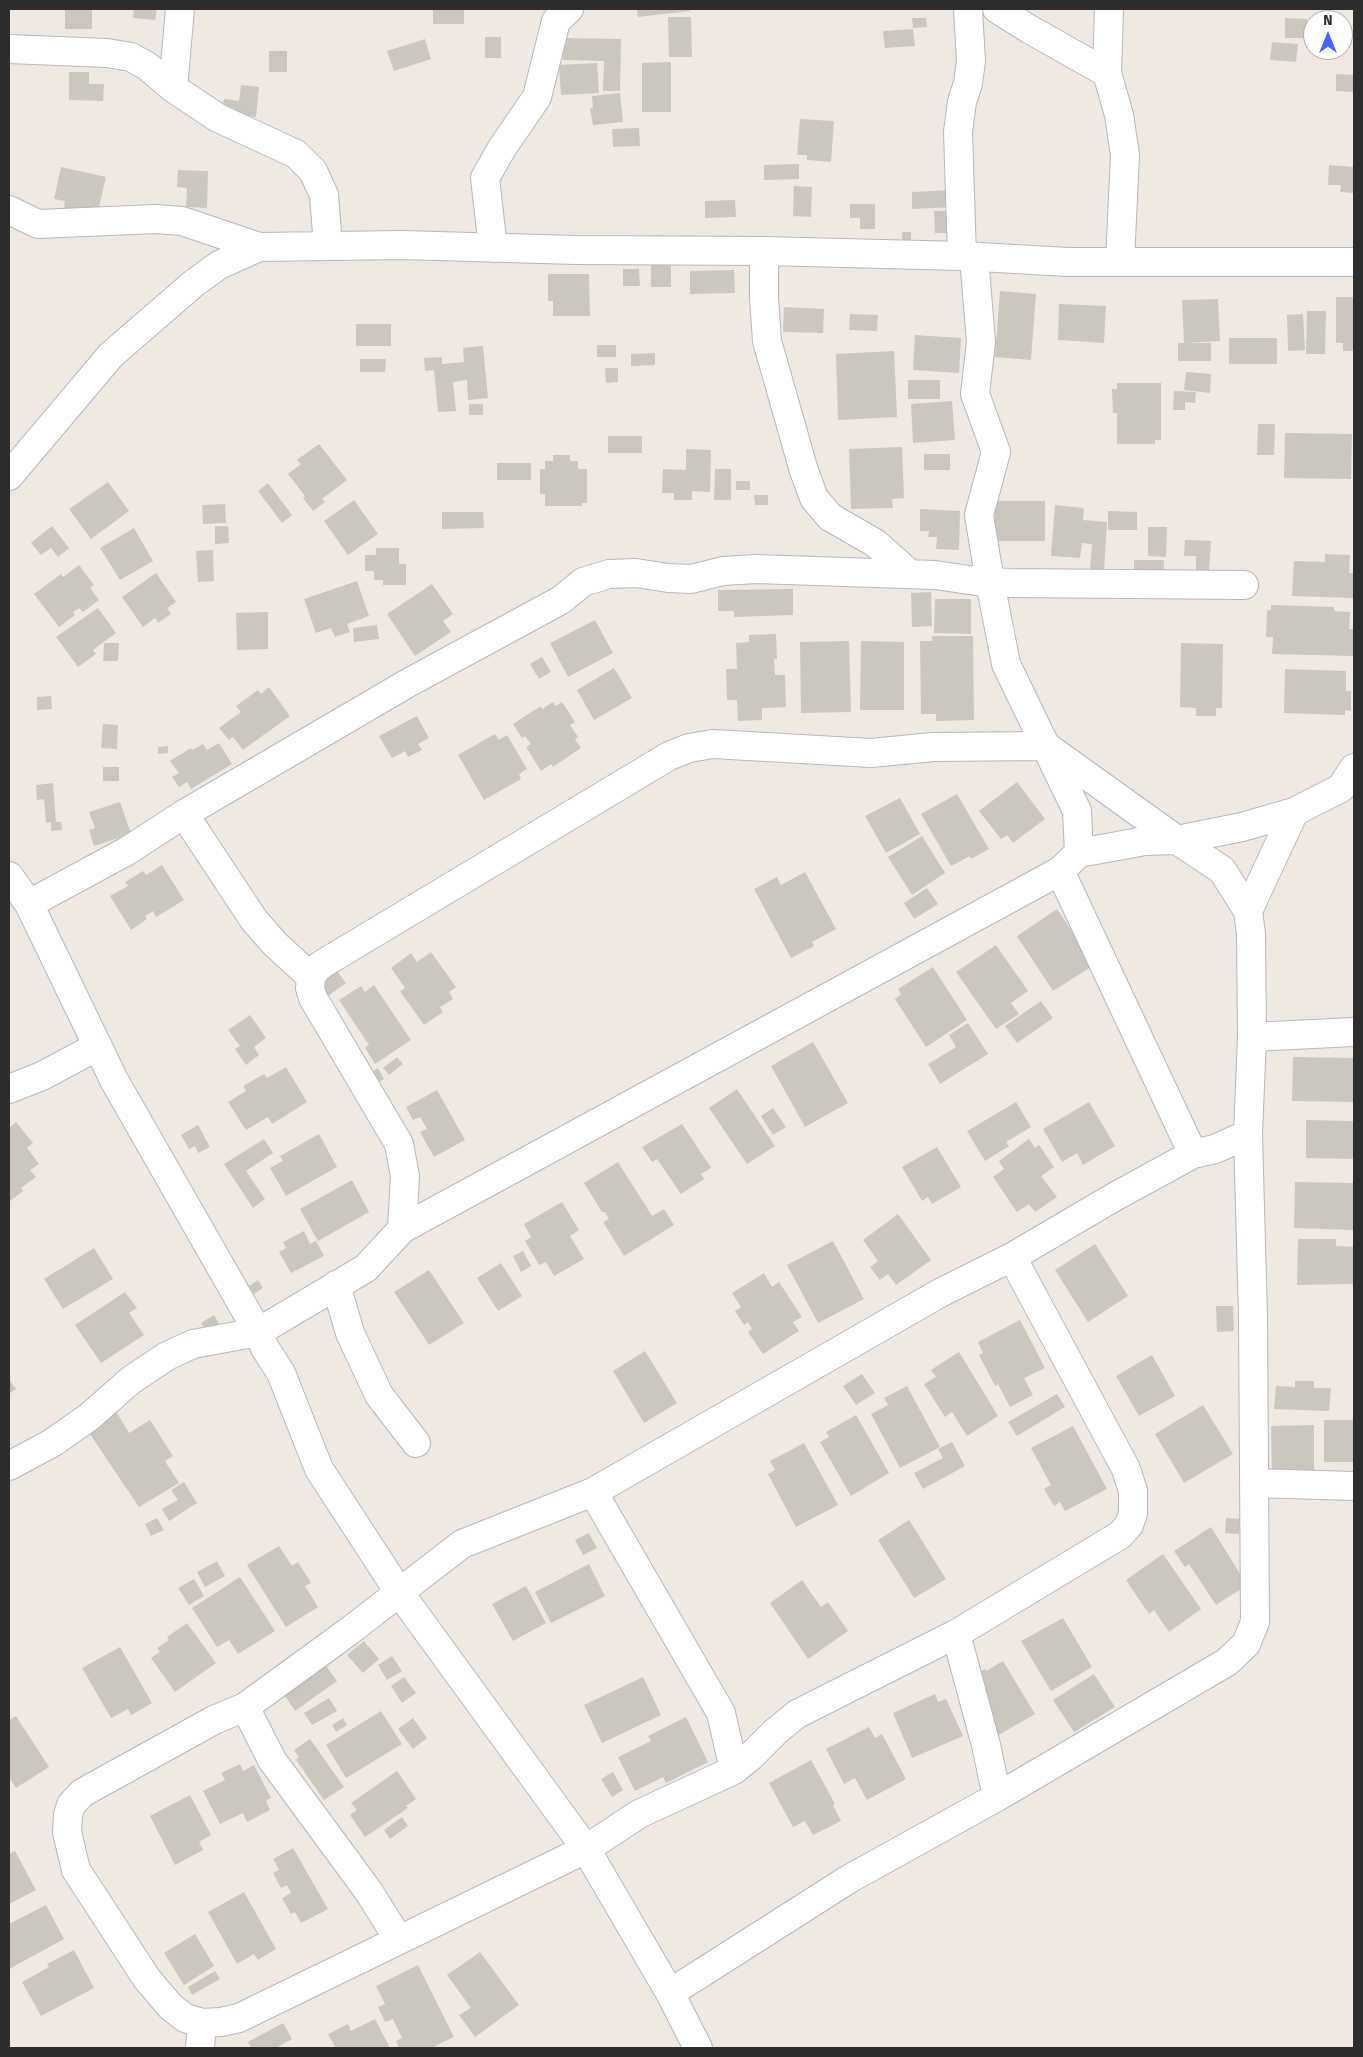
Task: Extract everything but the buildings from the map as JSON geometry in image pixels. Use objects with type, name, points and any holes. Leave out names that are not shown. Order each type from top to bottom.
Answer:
[{"type":"street","points":[[173,88],[180,9]]},
{"type":"street","points":[[493,248],[485,178],[502,148],[537,97],[556,21],[570,9]]},
{"type":"street","points":[[968,9],[970,61],[968,83],[962,102],[958,132],[968,256],[981,342],[975,394],[996,452],[979,515],[1006,664],[1077,811],[1069,862],[1193,1154]]},
{"type":"street","points":[[997,9],[1108,73]]},
{"type":"street","points":[[1109,9],[1108,73],[1119,115],[1125,155],[1120,261]]},
{"type":"street","points":[[9,49],[107,53],[131,57],[147,66],[173,88],[218,118],[296,154],[314,171],[324,195],[328,246]]},
{"type":"street","points":[[9,210],[38,224],[156,219],[182,221],[259,247],[402,245],[968,256],[1068,262],[1354,262]]},
{"type":"street","points":[[9,476],[111,355],[193,284],[219,265],[259,247]]},
{"type":"street","points":[[764,251],[764,298],[768,341],[804,471],[814,498],[830,517],[874,543],[910,574]]},
{"type":"street","points":[[29,904],[127,851],[184,814],[408,683],[561,600],[583,582],[608,574],[636,573],[668,578],[691,579],[723,571],[756,569],[935,575],[990,582],[1244,584]]},
{"type":"street","points":[[402,1229],[405,1176],[399,1144],[314,998],[310,988],[311,977],[324,962],[669,756],[689,748],[713,744],[871,753],[933,747],[1046,746],[1222,870],[1248,911],[1251,934],[1252,1037],[1248,1134],[1253,1317],[1256,1622],[1246,1644],[1227,1662],[996,1797],[848,1879],[670,1992]]},
{"type":"street","points":[[9,1466],[52,1443],[89,1417],[131,1380],[167,1356],[193,1344],[258,1332],[366,1268],[402,1229],[1069,862],[1145,841],[1177,840],[1242,826],[1294,812],[1350,781]]},
{"type":"street","points":[[1248,911],[1294,812]]},
{"type":"street","points":[[184,814],[254,920],[275,944],[311,977]]},
{"type":"street","points":[[9,876],[29,904],[114,1080],[258,1332],[264,1348],[281,1374],[319,1468],[399,1592],[586,1849],[670,1992],[698,2048]]},
{"type":"street","points":[[1252,1037],[1354,1032]]},
{"type":"street","points":[[9,1090],[42,1076],[98,1046]]},
{"type":"street","points":[[1012,1257],[1126,1468],[1134,1490],[1134,1513],[1129,1525],[1120,1535],[956,1634],[798,1714],[774,1732],[750,1757],[734,1770],[639,1814],[586,1849],[239,2018],[220,2022],[201,2036],[185,2018],[171,2007],[147,1979],[76,1870],[67,1832],[68,1815],[71,1805],[82,1793],[214,1720],[245,1707],[348,1632],[462,1544],[593,1492],[940,1292],[1012,1257],[1116,1196],[1193,1154],[1214,1149],[1248,1134]]},
{"type":"street","points":[[336,1286],[350,1333],[380,1395],[416,1442]]},
{"type":"street","points":[[1254,1483],[1354,1486]]},
{"type":"street","points":[[593,1492],[721,1713],[734,1770]]},
{"type":"street","points":[[956,1634],[986,1745],[996,1797]]},
{"type":"street","points":[[245,1707],[272,1760],[369,1892],[399,1940]]}]
